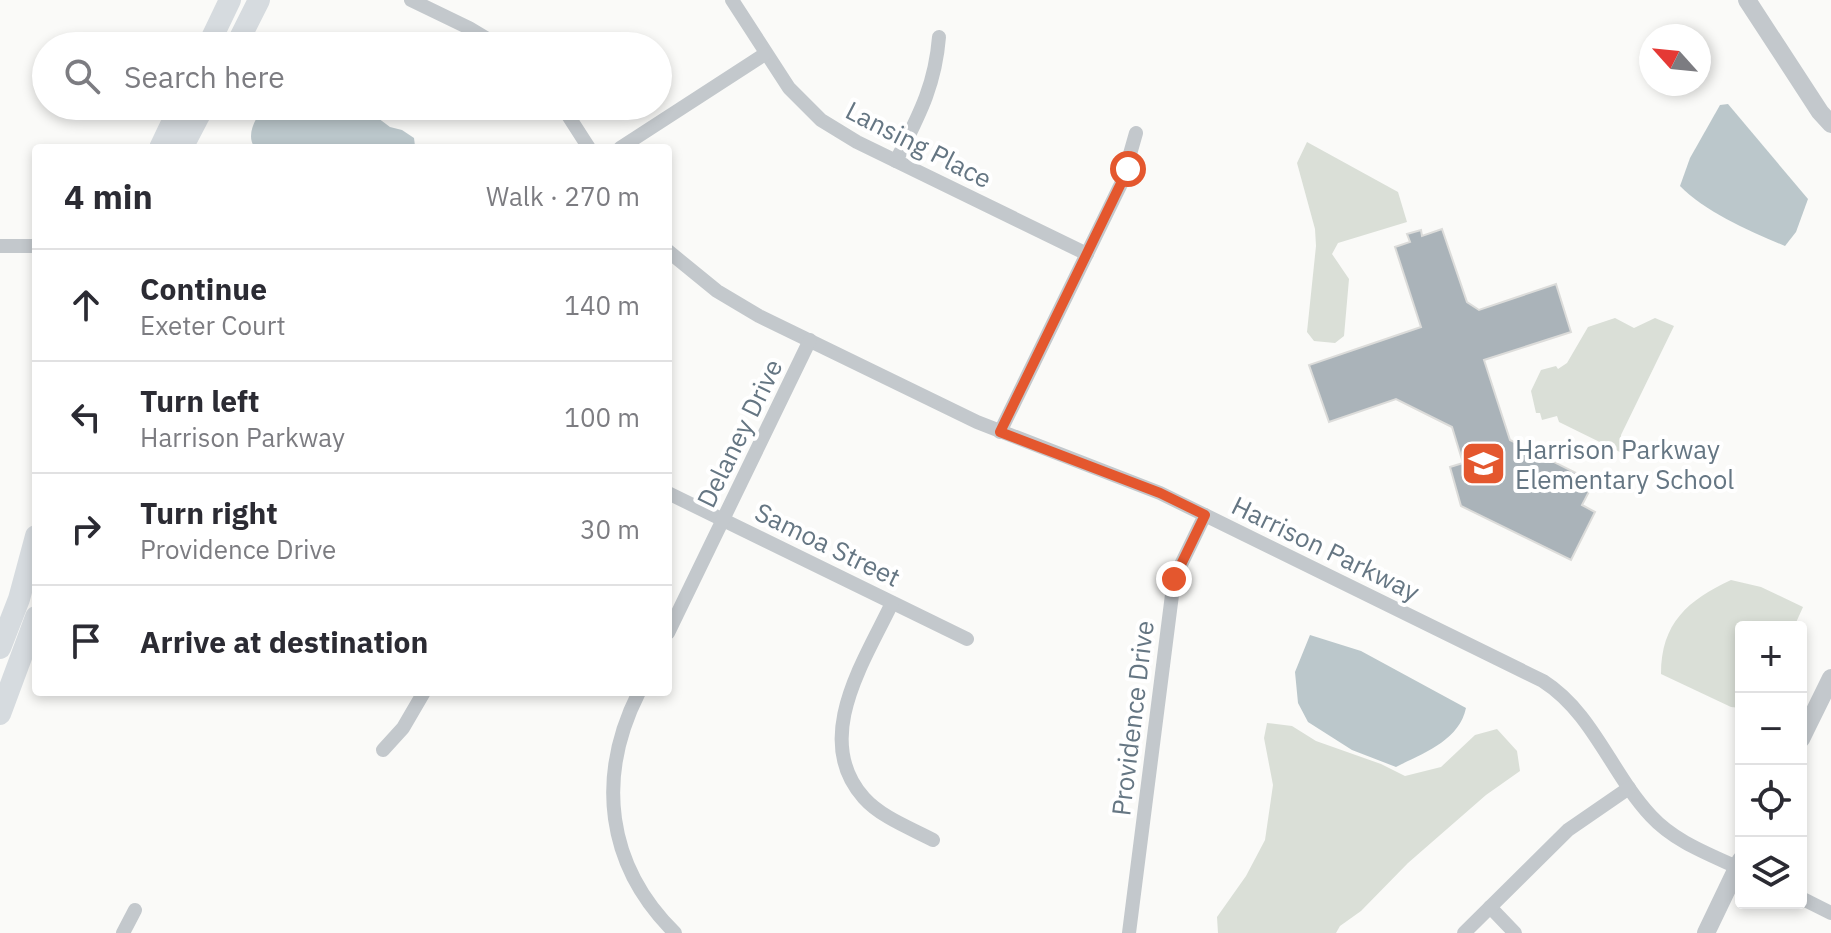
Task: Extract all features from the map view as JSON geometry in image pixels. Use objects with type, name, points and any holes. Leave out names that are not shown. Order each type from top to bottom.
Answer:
[{"type":"main road","points":[[215,32],[230,0]]},
{"type":"main road","points":[[243,32],[259,0]]},
{"type":"main road","points":[[162,144],[173,120]]},
{"type":"main road","points":[[184,144],[197,120]]},
{"type":"main road","points":[[0,648],[19,599],[32,551]]},
{"type":"main road","points":[[0,714],[32,628]]},
{"type":"street","points":[[411,0],[476,32]]},
{"type":"street","name":"Lansing Place","points":[[732,0],[789,88],[821,120],[850,138],[1087,254]]},
{"type":"street","points":[[1747,0],[1831,124]]},
{"type":"street","points":[[896,161],[932,83],[939,37]]},
{"type":"street","points":[[672,114],[765,54]]},
{"type":"street","points":[[571,120],[586,144]]},
{"type":"street","points":[[626,144],[663,120]]},
{"type":"street","points":[[1000,432],[1128,169],[1136,133]]},
{"type":"street","points":[[0,246],[32,246]]},
{"type":"street","name":"Harrison Parkway","points":[[672,254],[730,300],[810,340],[1000,432],[1160,493],[1549,685],[1584,720],[1650,815],[1689,845],[1735,863]]},
{"type":"street","name":"Delaney Drive","points":[[672,625],[810,340]]},
{"type":"street","name":"Samoa Street","points":[[672,495],[967,639]]},
{"type":"street","name":"Providence Drive","points":[[1129,933],[1172,589],[1177,569],[1205,515]]},
{"type":"street","points":[[892,603],[846,701],[841,725],[843,752],[853,782],[864,798],[884,813],[933,840]]},
{"type":"street","points":[[1807,727],[1831,678]]},
{"type":"street","points":[[383,750],[409,719],[422,696]]},
{"type":"street","points":[[637,696],[619,742],[613,777],[614,815],[620,844],[634,877],[654,911],[675,933]]},
{"type":"street","points":[[1464,933],[1568,830],[1629,788]]},
{"type":"street","points":[[1706,933],[1735,875]]},
{"type":"street","points":[[1807,901],[1831,913]]},
{"type":"street","points":[[1490,907],[1515,933]]},
{"type":"street","points":[[123,933],[135,910]]},
{"type":"shaded area","points":[[1728,104],[1808,199],[1796,232],[1785,246],[1715,213],[1680,186],[1690,158],[1720,105]]},
{"type":"shaded area","points":[[381,120],[414,138],[415,144],[253,144],[251,132],[255,121]]},
{"type":"shaded area","points":[[1307,142],[1398,192],[1407,222],[1338,243],[1332,254],[1349,279],[1344,336],[1335,343],[1314,341],[1307,332],[1315,229],[1297,163]]},
{"type":"shaded area","points":[[1615,318],[1634,328],[1655,318],[1674,326],[1621,435],[1622,453],[1559,422],[1557,416],[1542,420],[1540,413],[1536,413],[1531,391],[1541,370],[1556,366],[1558,369],[1567,363],[1588,327]]},
{"type":"shaded area","points":[[1731,580],[1761,587],[1803,607],[1797,621],[1735,621],[1735,707],[1661,674],[1662,656],[1672,627],[1690,605]]},
{"type":"shaded area","points":[[1310,635],[1361,651],[1466,708],[1462,719],[1438,745],[1396,767],[1352,750],[1308,722],[1298,703],[1295,672]]},
{"type":"shaded area","points":[[1267,723],[1292,726],[1316,741],[1405,776],[1441,767],[1475,735],[1497,729],[1517,751],[1520,771],[1486,795],[1408,863],[1336,933],[1218,933],[1217,917],[1246,876],[1265,840],[1273,785],[1264,738]]},
{"type":"building","points":[[1442,229],[1467,302],[1479,310],[1556,284],[1571,332],[1484,360],[1510,440],[1594,482],[1582,505],[1595,512],[1571,560],[1461,506],[1450,467],[1463,463],[1452,427],[1396,399],[1329,422],[1309,365],[1421,327],[1395,247],[1410,242],[1407,234],[1421,230],[1422,236]]},
{"type":"place","name":"Harrison Parkway Elementary School","points":[[1484,464]]},
{"type":"route","points":[[1128,169],[1000,432],[1160,493],[1205,515],[1174,579]]}]
